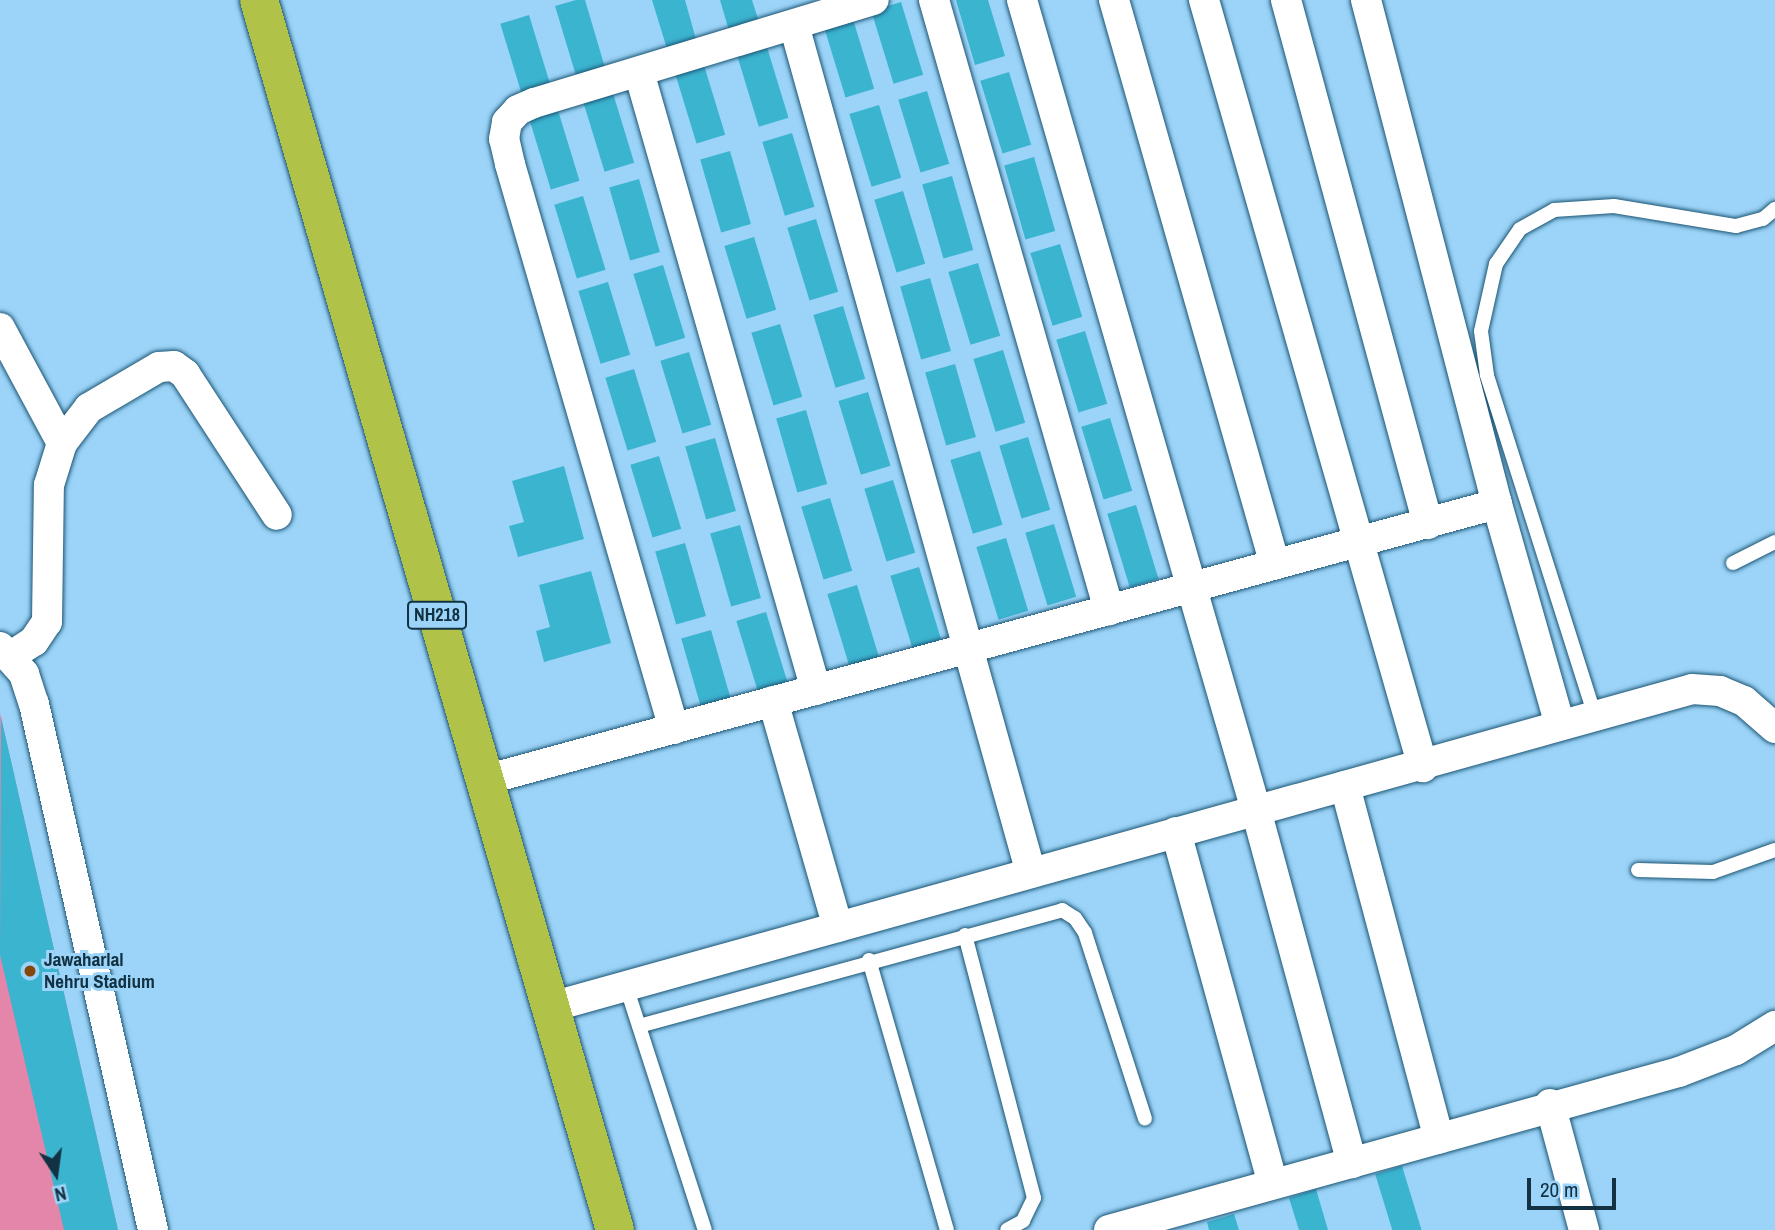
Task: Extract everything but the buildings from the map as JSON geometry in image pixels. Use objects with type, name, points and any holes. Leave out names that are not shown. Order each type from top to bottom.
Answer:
[{"type":"highway","name":"NH218","points":[[259,0],[615,1230]]},
{"type":"street","points":[[674,729],[504,139],[507,122],[518,110],[874,0]]},
{"type":"street","points":[[934,0],[1109,610]]},
{"type":"street","points":[[1022,0],[1256,810],[1352,1163]]},
{"type":"street","points":[[1114,0],[1275,565]]},
{"type":"street","points":[[1204,0],[1423,766]]},
{"type":"street","points":[[1286,0],[1429,524]]},
{"type":"street","points":[[1366,0],[1497,504],[1560,725]]},
{"type":"street","points":[[794,25],[1031,873]]},
{"type":"street","points":[[639,72],[816,690]]},
{"type":"street","points":[[0,328],[62,443]]},
{"type":"street","points":[[153,1230],[34,704],[6,652],[34,641],[47,622],[49,485],[62,443],[89,408],[159,367],[174,366],[185,374],[277,516]]},
{"type":"street","points":[[485,780],[1497,504]]},
{"type":"street","points":[[551,1007],[1692,689],[1720,691],[1745,701],[1775,728]]},
{"type":"street","points":[[774,701],[838,927]]},
{"type":"street","points":[[1345,786],[1439,1139]]},
{"type":"street","points":[[1176,832],[1273,1184]]},
{"type":"street","points":[[1109,1230],[1439,1139],[1550,1104],[1699,1065],[1775,1026]]},
{"type":"street","points":[[1550,1104],[1584,1230]]},
{"type":"lane","points":[[1595,716],[1487,375],[1481,331],[1496,264],[1520,229],[1554,210],[1614,206],[1736,226],[1763,219],[1775,209]]},
{"type":"lane","points":[[1732,563],[1775,542]]},
{"type":"lane","points":[[1638,870],[1713,873],[1775,850]]},
{"type":"lane","points":[[639,1026],[869,960],[1062,910],[1075,918],[1093,953],[1144,1119]]},
{"type":"lane","points":[[965,935],[1034,1198],[1023,1221],[1007,1230]]},
{"type":"lane","points":[[869,960],[947,1230]]},
{"type":"lane","points":[[626,986],[705,1230]]},
{"type":"shaded area","name":"Jawaharlal Nehru Stadium","points":[[0,713],[118,1230],[0,1230]]},
{"type":"place","name":"Jawaharlal Nehru Stadium","points":[[30,971]]}]
